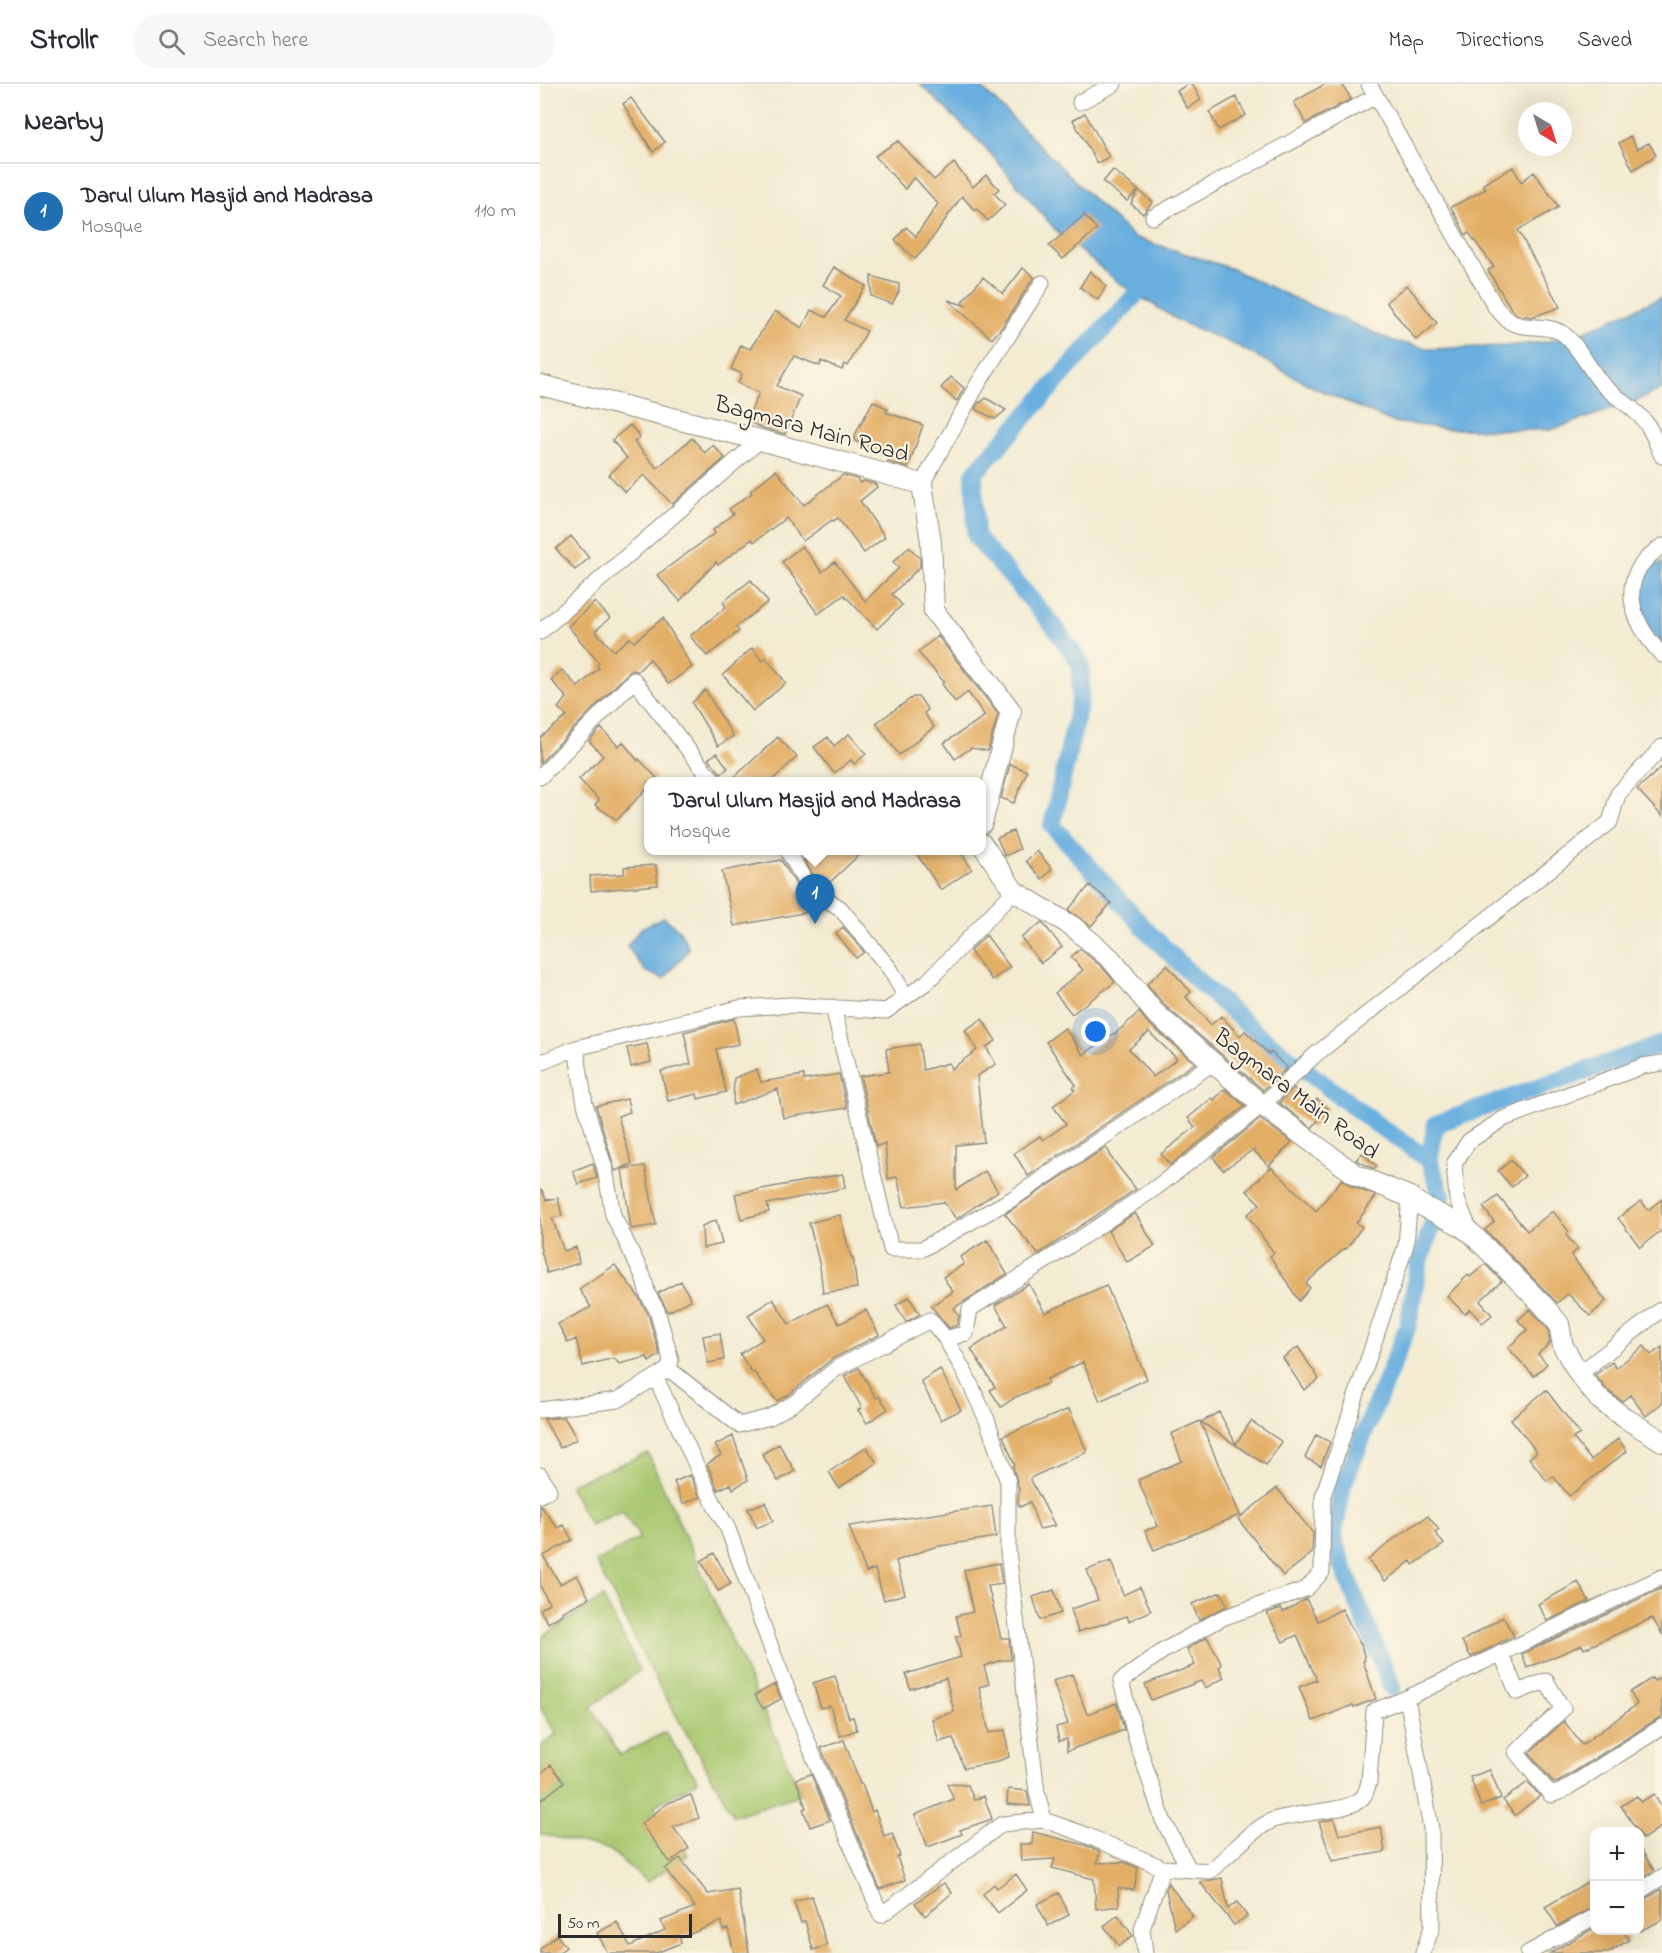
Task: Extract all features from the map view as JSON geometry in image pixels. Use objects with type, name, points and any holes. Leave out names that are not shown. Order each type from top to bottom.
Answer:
[{"type":"street","points":[[1080,102],[1114,84]]},
{"type":"street","points":[[1153,217],[1372,90],[1496,308],[1510,322],[1522,326],[1554,329],[1563,334],[1604,386],[1617,399],[1634,410],[1646,423],[1662,456]]},
{"type":"street","points":[[922,484],[979,382],[1042,284]]},
{"type":"street","name":"Bagmara Main Road","points":[[540,385],[760,440],[922,484],[932,542],[934,611],[1011,711],[986,805]]},
{"type":"street","points":[[540,632],[760,440]]},
{"type":"street","points":[[1662,546],[1644,559],[1632,585],[1631,600],[1648,640],[1662,655]]},
{"type":"street","points":[[540,777],[634,680],[711,777]]},
{"type":"street","points":[[946,1339],[966,1334],[970,1309],[1069,1246],[1220,1140],[1262,1105],[1315,1055],[1610,822],[1618,794],[1662,747]]},
{"type":"street","name":"Bagmara Main Road","points":[[986,851],[1014,891],[1072,926],[1111,959],[1155,1013],[1262,1105],[1356,1175],[1414,1201],[1463,1228],[1543,1305],[1559,1324],[1563,1346],[1579,1374],[1599,1399],[1662,1441]]},
{"type":"street","points":[[790,855],[810,889],[840,908],[890,969],[906,997]]},
{"type":"street","points":[[540,1063],[576,1048],[739,1008],[792,1005],[886,1011],[927,982],[1014,891]]},
{"type":"street","points":[[833,1007],[891,1249],[922,1249],[1012,1199],[1214,1063]]},
{"type":"street","points":[[540,1410],[618,1400],[663,1374],[671,1360],[657,1310],[648,1295],[643,1276],[613,1215],[605,1169],[585,1104],[576,1048]]},
{"type":"street","points":[[1463,1228],[1457,1199],[1454,1164],[1469,1141],[1503,1119],[1643,1066],[1662,1063]]},
{"type":"street","points":[[1189,1869],[1163,1820],[1137,1742],[1121,1681],[1163,1651],[1222,1618],[1306,1589],[1322,1572],[1323,1496],[1406,1245],[1414,1201]]},
{"type":"street","points":[[1579,1374],[1662,1309]]},
{"type":"street","points":[[663,1374],[739,1425],[770,1417],[794,1403],[837,1368],[930,1320],[946,1339],[966,1375],[987,1420],[1008,1482],[1008,1552],[1037,1792],[1044,1820]]},
{"type":"street","points":[[663,1374],[715,1506],[728,1529],[815,1760],[881,1915],[1002,1824],[1044,1820],[1082,1833],[1163,1868],[1210,1871],[1252,1834],[1272,1821],[1335,1808],[1360,1800],[1366,1793],[1369,1782],[1374,1711],[1407,1698],[1662,1577]]},
{"type":"street","points":[[540,1475],[549,1490],[540,1495]]},
{"type":"street","points":[[1502,1653],[1517,1692],[1546,1681],[1563,1709],[1516,1752],[1551,1796],[1662,1727]]},
{"type":"street","points":[[1407,1698],[1431,1828],[1432,1927],[1423,1953]]},
{"type":"street","points":[[1145,1953],[1142,1929],[1163,1868]]},
{"type":"street","points":[[1644,1888],[1662,1877]]},
{"type":"street","points":[[1528,1953],[1590,1919]]},
{"type":"green space","points":[[648,1453],[801,1794],[734,1816],[658,1684],[596,1562],[640,1538],[622,1511],[590,1525],[569,1485]]},
{"type":"green space","points":[[603,1597],[640,1670],[591,1707],[620,1755],[665,1732],[698,1781],[654,1806],[688,1855],[647,1882],[610,1850],[540,1834],[540,1747],[556,1734],[540,1707],[540,1638]]},
{"type":"water","points":[[920,84],[978,84],[1133,237],[1230,268],[1393,341],[1431,349],[1545,342],[1579,334],[1662,297],[1662,389],[1636,401],[1551,430],[1449,429],[1392,422],[1313,387],[1240,347],[1179,321],[1122,285],[1059,234],[984,146]]},
{"type":"water","points":[[1662,562],[1662,647],[1640,613],[1637,597],[1647,569]]},
{"type":"water","points":[[664,917],[680,931],[689,949],[664,979],[645,971],[627,946],[641,928]]},
{"type":"building","points":[[1192,84],[1201,100],[1187,108],[1177,91]]},
{"type":"building","points":[[1325,84],[1342,84],[1351,99],[1306,123],[1294,102]]},
{"type":"building","points":[[1236,97],[1246,115],[1219,130],[1209,112]]},
{"type":"building","points":[[631,98],[665,142],[653,152],[623,104]]},
{"type":"building","points":[[1085,113],[1109,157],[1097,163],[1073,120]]},
{"type":"building","points":[[1630,136],[1637,149],[1649,143],[1656,155],[1633,170],[1619,143]]},
{"type":"building","points":[[898,141],[934,180],[954,163],[973,187],[986,175],[999,189],[994,193],[1005,205],[988,221],[977,209],[975,211],[962,196],[915,259],[895,240],[906,227],[916,236],[938,204],[914,177],[905,189],[875,156]]},
{"type":"building","points":[[1513,167],[1521,182],[1534,172],[1559,207],[1518,230],[1560,307],[1532,317],[1518,315],[1511,309],[1488,270],[1494,267],[1469,233],[1466,235],[1451,207],[1486,189],[1483,184]]},
{"type":"building","points":[[1113,170],[1153,202],[1143,214],[1131,204],[1138,191],[1127,201],[1103,182]]},
{"type":"building","points":[[1084,215],[1097,229],[1063,259],[1049,246]]},
{"type":"building","points":[[834,267],[866,286],[844,320],[867,331],[848,366],[845,364],[842,370],[821,361],[820,366],[794,356],[777,386],[801,396],[785,434],[746,421],[759,393],[738,383],[742,374],[731,369],[741,345],[750,349],[775,311],[802,328],[811,310],[826,317],[841,296],[823,285]]},
{"type":"building","points":[[1023,268],[1034,277],[1003,326],[992,339],[948,300],[967,306],[962,302],[983,277],[1003,294]]},
{"type":"building","points":[[1090,271],[1106,286],[1098,300],[1080,287]]},
{"type":"building","points":[[871,276],[899,284],[899,291],[892,304],[871,296]]},
{"type":"building","points":[[1407,285],[1437,323],[1416,340],[1386,302]]},
{"type":"building","points":[[951,377],[964,388],[957,401],[941,388]]},
{"type":"building","points":[[986,398],[1006,410],[995,419],[975,409],[979,402]]},
{"type":"building","points":[[873,401],[888,409],[886,412],[923,425],[908,468],[887,462],[891,459],[855,441],[855,435]]},
{"type":"building","points":[[630,425],[640,437],[634,442],[657,468],[692,438],[705,453],[713,445],[725,458],[672,504],[644,475],[625,492],[609,475],[627,458],[612,440]]},
{"type":"building","points":[[776,470],[804,505],[843,475],[857,479],[860,483],[864,481],[875,484],[877,487],[860,501],[885,537],[864,553],[838,518],[803,541],[786,518],[754,542],[752,539],[718,565],[716,562],[680,601],[657,575],[715,533],[713,530],[733,514],[729,509],[752,493],[750,491]]},
{"type":"building","points":[[571,536],[589,558],[575,570],[556,549]]},
{"type":"building","points":[[802,546],[822,572],[835,562],[865,601],[899,568],[893,562],[909,547],[920,558],[920,567],[892,594],[902,605],[877,629],[844,595],[818,614],[782,562]]},
{"type":"building","points":[[751,580],[768,602],[736,627],[739,631],[707,656],[690,636],[726,607],[723,602]]},
{"type":"building","points":[[595,602],[610,618],[595,631],[614,651],[630,638],[634,642],[663,618],[692,667],[668,684],[650,659],[638,671],[632,670],[540,763],[540,738],[567,716],[558,708],[567,698],[551,680],[562,670],[578,687],[599,668],[597,666],[599,663],[568,626]]},
{"type":"building","points":[[938,636],[998,714],[988,751],[971,748],[955,759],[944,743],[985,716],[968,692],[955,702],[942,684],[944,682],[918,652]]},
{"type":"building","points":[[752,648],[762,661],[766,658],[786,683],[753,711],[723,675]]},
{"type":"building","points":[[705,690],[733,736],[718,746],[692,703]]},
{"type":"building","points":[[913,697],[919,697],[928,710],[924,713],[934,727],[899,755],[876,723]]},
{"type":"building","points":[[601,728],[618,746],[623,742],[638,761],[639,759],[656,777],[644,777],[644,791],[617,820],[595,805],[599,800],[579,779],[603,756],[589,741]]},
{"type":"building","points":[[849,734],[866,754],[854,764],[851,760],[834,773],[814,747],[828,737],[834,746]]},
{"type":"building","points":[[778,737],[797,757],[775,777],[734,777]]},
{"type":"building","points":[[717,753],[728,768],[721,773],[708,759]]},
{"type":"building","points":[[1010,764],[1027,771],[1014,803],[1001,798]]},
{"type":"building","points":[[1662,767],[1662,816],[1637,789]]},
{"type":"building","points":[[1013,831],[1020,849],[1005,856],[997,838]]},
{"type":"building","points":[[1037,851],[1052,869],[1042,879],[1026,861]]},
{"type":"building","points":[[809,855],[859,855],[825,887],[817,882],[804,860]]},
{"type":"building","points":[[917,855],[962,855],[972,869],[941,890]]},
{"type":"building","points":[[781,860],[802,894],[812,902],[814,911],[734,926],[722,871]]},
{"type":"building","points":[[656,865],[658,885],[591,891],[590,876],[624,874],[624,867]]},
{"type":"building","points":[[1090,885],[1111,903],[1091,926],[1068,910]]},
{"type":"building","points":[[1042,922],[1062,947],[1041,963],[1021,938]]},
{"type":"building","points":[[843,927],[864,952],[856,958],[836,933]]},
{"type":"building","points":[[986,935],[1010,967],[992,980],[970,951]]},
{"type":"building","points":[[1080,949],[1102,967],[1115,982],[1072,1014],[1055,993],[1083,970],[1071,957]]},
{"type":"building","points":[[1167,965],[1191,992],[1186,997],[1211,1025],[1221,1016],[1240,1036],[1245,1031],[1287,1068],[1263,1090],[1164,1005],[1147,984]]},
{"type":"building","points":[[1139,1012],[1147,1022],[1195,1063],[1028,1176],[1014,1153],[1040,1136],[1043,1140],[1066,1124],[1053,1106],[1075,1090],[1073,1088],[1076,1085],[1046,1042],[1065,1028],[1083,1055],[1115,1034]],"holes":[[[1149,1032],[1177,1059],[1153,1077],[1129,1049]]]},
{"type":"building","points":[[734,1019],[739,1044],[716,1049],[726,1092],[698,1099],[697,1094],[668,1101],[661,1071],[691,1064],[684,1032]]},
{"type":"building","points":[[982,1019],[996,1041],[986,1047],[996,1064],[977,1076],[984,1142],[956,1145],[956,1190],[985,1171],[998,1191],[956,1219],[944,1202],[904,1207],[897,1177],[888,1179],[885,1144],[876,1146],[860,1076],[889,1072],[886,1049],[919,1044],[923,1070],[949,1063],[951,1069],[977,1050],[965,1030]]},
{"type":"building","points":[[647,1044],[651,1062],[631,1067],[627,1048]]},
{"type":"building","points":[[757,1069],[761,1082],[804,1075],[804,1080],[839,1074],[847,1108],[783,1118],[778,1089],[733,1105],[734,1078]]},
{"type":"building","points":[[1294,1088],[1313,1104],[1317,1099],[1328,1108],[1312,1128],[1279,1103]]},
{"type":"building","points":[[1225,1089],[1245,1106],[1170,1165],[1161,1154],[1195,1127],[1188,1118],[1212,1098],[1214,1100]]},
{"type":"building","points":[[627,1099],[630,1112],[618,1116],[632,1164],[615,1171],[596,1106]]},
{"type":"building","points":[[1260,1119],[1292,1142],[1269,1166],[1253,1150],[1223,1170],[1213,1157]]},
{"type":"building","points":[[1106,1147],[1109,1155],[1136,1189],[1038,1254],[1005,1214]]},
{"type":"building","points":[[1362,1153],[1377,1166],[1374,1169],[1356,1160]]},
{"type":"building","points":[[1511,1160],[1525,1176],[1512,1187],[1498,1171]]},
{"type":"building","points":[[593,1163],[597,1178],[578,1184],[573,1171]]},
{"type":"building","points":[[645,1166],[656,1225],[631,1229],[622,1169]]},
{"type":"building","points":[[1271,1167],[1316,1211],[1342,1179],[1351,1186],[1376,1196],[1356,1223],[1362,1227],[1346,1249],[1306,1283],[1310,1288],[1299,1301],[1270,1256],[1274,1253],[1247,1215],[1260,1204],[1247,1191]]},
{"type":"building","points":[[843,1174],[845,1188],[767,1204],[769,1212],[741,1219],[735,1194]]},
{"type":"building","points":[[540,1190],[546,1200],[558,1198],[562,1216],[552,1218],[564,1251],[576,1247],[579,1263],[547,1273],[540,1246]]},
{"type":"building","points":[[1498,1196],[1527,1231],[1553,1211],[1569,1232],[1566,1235],[1578,1249],[1571,1255],[1606,1301],[1590,1316],[1568,1294],[1557,1303],[1485,1230],[1494,1222],[1483,1207]]},
{"type":"building","points":[[1662,1199],[1662,1230],[1640,1247],[1618,1218],[1641,1201],[1648,1210]]},
{"type":"building","points":[[1135,1213],[1155,1246],[1127,1262],[1108,1231]]},
{"type":"building","points":[[840,1215],[851,1257],[853,1257],[857,1288],[823,1293],[820,1266],[809,1223]]},
{"type":"building","points":[[716,1220],[722,1244],[703,1248],[702,1226]]},
{"type":"building","points":[[987,1240],[1007,1274],[954,1308],[959,1316],[957,1325],[949,1328],[931,1306],[953,1292],[943,1277],[964,1264],[960,1257]]},
{"type":"building","points":[[1485,1264],[1502,1281],[1480,1301],[1492,1315],[1482,1323],[1470,1309],[1465,1314],[1447,1296],[1468,1275],[1470,1277]]},
{"type":"building","points":[[615,1265],[648,1314],[660,1355],[649,1362],[647,1357],[619,1364],[614,1358],[583,1366],[576,1339],[568,1343],[558,1324],[591,1307],[579,1289]]},
{"type":"building","points":[[681,1281],[691,1300],[668,1312],[658,1293]]},
{"type":"building","points":[[1029,1284],[1045,1313],[1106,1285],[1147,1379],[1100,1401],[1083,1362],[1047,1379],[1048,1383],[1016,1397],[1001,1407],[990,1390],[995,1387],[971,1349],[1007,1326],[995,1305]]},
{"type":"building","points":[[909,1297],[920,1314],[906,1322],[896,1305]]},
{"type":"building","points":[[773,1299],[789,1324],[827,1304],[839,1324],[866,1310],[879,1335],[832,1359],[788,1395],[777,1401],[753,1371],[752,1373],[740,1354],[763,1339],[748,1315]]},
{"type":"building","points":[[1530,1309],[1548,1329],[1550,1343],[1538,1354],[1547,1364],[1534,1376],[1508,1348],[1527,1330],[1518,1320]]},
{"type":"building","points":[[720,1333],[724,1360],[708,1363],[703,1336]]},
{"type":"building","points":[[1644,1346],[1651,1355],[1662,1347],[1662,1403],[1646,1416],[1630,1395],[1622,1401],[1607,1390],[1595,1375],[1612,1362],[1616,1368]]},
{"type":"building","points":[[1298,1347],[1319,1379],[1304,1390],[1283,1358]]},
{"type":"building","points":[[859,1368],[876,1398],[879,1396],[888,1409],[867,1423],[858,1410],[862,1408],[844,1376]]},
{"type":"building","points":[[940,1369],[961,1410],[941,1420],[921,1381]]},
{"type":"building","points":[[1546,1390],[1580,1434],[1573,1438],[1591,1460],[1618,1439],[1627,1451],[1569,1496],[1553,1476],[1547,1481],[1529,1458],[1537,1452],[1511,1419]]},
{"type":"building","points":[[1069,1409],[1087,1452],[1030,1478],[1055,1526],[1039,1529],[1030,1502],[1020,1507],[1018,1503],[1019,1489],[1013,1466],[1015,1465],[1003,1436]]},
{"type":"building","points":[[1219,1412],[1236,1444],[1251,1421],[1282,1442],[1266,1465],[1201,1422]]},
{"type":"building","points":[[564,1417],[577,1439],[560,1448],[544,1419]]},
{"type":"building","points":[[1200,1421],[1240,1515],[1154,1550],[1145,1531],[1158,1526],[1138,1480],[1182,1461],[1171,1434]]},
{"type":"building","points":[[1316,1435],[1330,1442],[1321,1466],[1305,1458]]},
{"type":"building","points":[[733,1436],[748,1480],[733,1489],[731,1484],[718,1490],[707,1464],[721,1455],[715,1445]]},
{"type":"building","points":[[779,1444],[795,1471],[778,1481],[762,1454]]},
{"type":"building","points":[[866,1447],[877,1463],[839,1488],[829,1472]]},
{"type":"building","points":[[690,1475],[700,1497],[683,1504],[674,1482]]},
{"type":"building","points":[[1277,1488],[1313,1533],[1312,1553],[1283,1576],[1238,1519]]},
{"type":"building","points":[[765,1502],[773,1521],[757,1528],[748,1509]]},
{"type":"building","points":[[540,1505],[558,1528],[564,1525],[572,1540],[543,1556],[560,1584],[577,1575],[589,1598],[562,1612],[563,1614],[548,1623],[540,1610],[549,1603],[540,1586]]},
{"type":"building","points":[[992,1506],[996,1537],[934,1547],[896,1561],[905,1594],[884,1600],[875,1569],[866,1572],[849,1526]]},
{"type":"building","points":[[1428,1516],[1439,1530],[1435,1533],[1444,1544],[1413,1565],[1411,1561],[1385,1581],[1368,1560]]},
{"type":"building","points":[[714,1553],[731,1584],[718,1591],[701,1561]]},
{"type":"building","points":[[1111,1561],[1123,1595],[1140,1587],[1151,1611],[1129,1621],[1127,1616],[1078,1632],[1071,1609],[1098,1600],[1087,1570]]},
{"type":"building","points":[[999,1563],[1002,1584],[988,1586],[1001,1638],[1009,1638],[1011,1660],[1001,1660],[984,1666],[989,1684],[979,1687],[989,1733],[1005,1730],[1009,1757],[993,1763],[964,1768],[953,1738],[939,1742],[932,1719],[954,1712],[946,1678],[910,1689],[906,1674],[961,1657],[956,1637],[961,1635],[956,1616],[973,1612],[964,1570]]},
{"type":"building","points":[[1578,1582],[1589,1601],[1547,1621],[1538,1604]]},
{"type":"building","points":[[1662,1588],[1662,1634],[1652,1618],[1584,1649],[1582,1645],[1527,1668],[1522,1654]]},
{"type":"building","points":[[1054,1590],[1061,1613],[1040,1620],[1033,1597]]},
{"type":"building","points":[[1221,1592],[1227,1606],[1199,1620],[1192,1604]]},
{"type":"building","points":[[1306,1599],[1318,1621],[1342,1609],[1361,1644],[1365,1660],[1363,1661],[1376,1699],[1354,1707],[1353,1705],[1313,1721],[1299,1687],[1317,1680],[1297,1635],[1283,1642],[1267,1613],[1281,1608],[1283,1612]]},
{"type":"building","points":[[1503,1617],[1514,1636],[1471,1657],[1462,1641]]},
{"type":"building","points":[[1207,1637],[1222,1665],[1219,1667],[1224,1678],[1205,1688],[1201,1681],[1151,1700],[1145,1684],[1195,1665],[1187,1649]]},
{"type":"building","points":[[1072,1674],[1087,1714],[1117,1703],[1124,1730],[1067,1751],[1067,1739],[1059,1741],[1056,1727],[1068,1724],[1053,1681]]},
{"type":"building","points":[[835,1676],[849,1718],[853,1717],[857,1730],[840,1736],[830,1706],[821,1708],[813,1683]]},
{"type":"building","points":[[1662,1676],[1662,1717],[1558,1782],[1554,1783],[1529,1753],[1564,1721],[1582,1745],[1637,1704],[1630,1692],[1652,1678],[1654,1681]]},
{"type":"building","points":[[775,1684],[781,1699],[763,1709],[755,1695]]},
{"type":"building","points":[[844,1740],[872,1812],[875,1810],[884,1836],[892,1833],[900,1856],[897,1857],[905,1880],[880,1889],[821,1748]]},
{"type":"building","points":[[551,1765],[564,1782],[540,1801],[540,1774]]},
{"type":"building","points":[[1490,1770],[1501,1798],[1481,1806],[1470,1777]]},
{"type":"building","points":[[811,1774],[830,1820],[810,1827],[796,1779]]},
{"type":"building","points":[[1528,1782],[1540,1796],[1515,1815],[1503,1800]]},
{"type":"building","points":[[947,1784],[968,1785],[974,1800],[984,1796],[992,1819],[960,1830],[962,1834],[928,1847],[915,1815],[954,1799]]},
{"type":"building","points":[[1008,1789],[1027,1791],[1030,1806],[1007,1804]]},
{"type":"building","points":[[1654,1794],[1662,1809],[1662,1826],[1644,1838],[1644,1827],[1635,1827],[1621,1806],[1637,1796],[1641,1802]]},
{"type":"building","points":[[691,1795],[699,1818],[673,1827],[689,1848],[670,1862],[641,1824],[668,1803]]},
{"type":"building","points":[[1334,1819],[1339,1835],[1381,1827],[1385,1852],[1332,1861],[1319,1822]]},
{"type":"building","points":[[1033,1832],[1085,1845],[1100,1852],[1097,1863],[1124,1862],[1138,1868],[1134,1890],[1118,1888],[1119,1906],[1096,1909],[1094,1879],[1052,1868],[1055,1859],[1021,1861],[1020,1844],[1032,1844]]},
{"type":"building","points":[[1644,1854],[1654,1870],[1644,1877]]},
{"type":"building","points":[[680,1858],[708,1894],[738,1889],[749,1953],[734,1953],[728,1929],[723,1930],[722,1921],[680,1938],[681,1943],[656,1953],[608,1953],[597,1933],[617,1922],[630,1946],[665,1930],[661,1921],[695,1907],[665,1869]]},
{"type":"building","points":[[1016,1874],[1027,1890],[998,1913],[983,1894],[994,1884],[997,1888]]},
{"type":"building","points":[[1222,1878],[1228,1909],[1237,1902],[1247,1916],[1234,1925],[1200,1882]]},
{"type":"building","points":[[1590,1880],[1590,1909],[1557,1926],[1545,1907]]},
{"type":"building","points":[[944,1883],[952,1893],[925,1916],[915,1903]]},
{"type":"building","points":[[1168,1883],[1193,1916],[1175,1929],[1166,1890]]},
{"type":"building","points":[[1662,1889],[1662,1920],[1644,1929],[1644,1899]]},
{"type":"building","points":[[1059,1893],[1069,1915],[1048,1926],[1037,1904]]},
{"type":"building","points":[[812,1896],[827,1946],[813,1950],[805,1921],[801,1923],[794,1902]]},
{"type":"building","points":[[1118,1915],[1133,1936],[1119,1946],[1104,1926]]},
{"type":"building","points":[[1590,1930],[1590,1935],[1626,1935],[1629,1940],[1608,1953],[1550,1953]]},
{"type":"building","points":[[557,1935],[566,1947],[558,1953],[540,1953],[540,1949]]},
{"type":"waterway","points":[[1152,277],[974,474],[976,537],[1053,625],[1081,664],[1080,701],[1052,825],[1149,933],[1202,985],[1259,1035],[1379,1126],[1429,1160]]},
{"type":"waterway","points":[[1392,1688],[1333,1538],[1343,1485],[1408,1326],[1418,1267],[1442,1196],[1429,1160],[1436,1124],[1662,1044]]},
{"type":"place","name":"Darul Ulum Masjid and Madrasa","points":[[815,924]]}]
